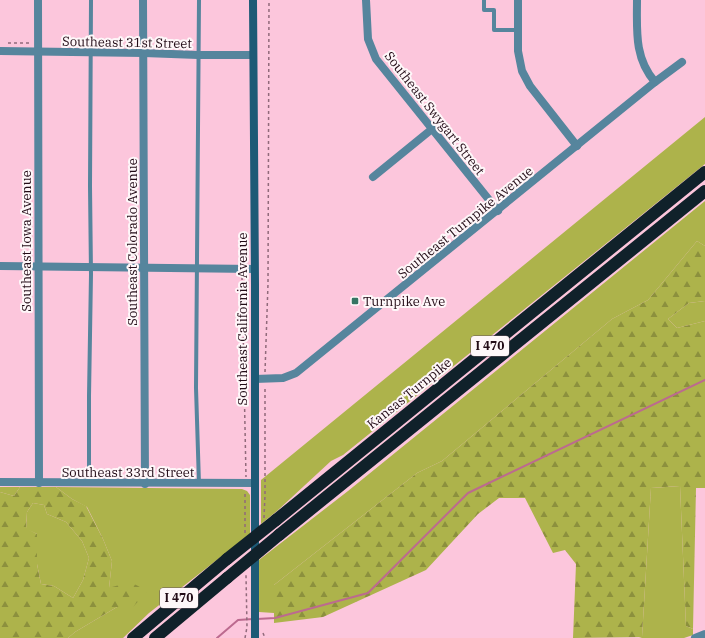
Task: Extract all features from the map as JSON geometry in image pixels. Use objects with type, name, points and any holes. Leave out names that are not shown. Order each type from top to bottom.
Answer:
[{"type":"highway","name":"Kansas Turnpike","points":[[133,638],[227,559],[270,520],[705,172]]},
{"type":"highway","name":"I 470","points":[[155,638],[705,190]]},
{"type":"main road","name":"Southeast California Avenue","points":[[253,0],[255,636]]},
{"type":"street","name":"Southeast Iowa Avenue","points":[[38,0],[39,483]]},
{"type":"street","name":"Southeast Colorado Avenue","points":[[143,0],[145,484]]},
{"type":"street","name":"Southeast Swygart Street","points":[[366,0],[368,39],[373,54],[498,211]]},
{"type":"street","points":[[518,0],[519,61],[525,78],[577,146]]},
{"type":"street","points":[[636,0],[638,49],[646,69],[655,82]]},
{"type":"street","name":"Southeast 31st Street","points":[[0,51],[253,55]]},
{"type":"street","name":"Southeast Turnpike Avenue","points":[[254,379],[284,378],[296,373],[498,211],[655,82],[682,62]]},
{"type":"street","points":[[373,177],[432,129]]},
{"type":"street","points":[[0,266],[254,269]]},
{"type":"street","name":"Southeast 33rd Street","points":[[0,482],[255,484]]},
{"type":"street","points":[[695,638],[705,634]]},
{"type":"lane","points":[[89,483],[91,0]]},
{"type":"lane","points":[[199,0],[196,388],[199,484]]},
{"type":"lane","points":[[484,0],[484,10],[494,10],[494,30],[518,30]]},
{"type":"path","points":[[269,0],[268,284],[265,379],[265,495],[270,520]]},
{"type":"path","points":[[7,43],[38,42]]},
{"type":"path","points":[[242,284],[246,484],[245,540]]},
{"type":"path","points":[[244,638],[247,624],[246,570]]},
{"type":"green space","points":[[705,117],[705,164],[343,455],[331,461],[261,524],[261,480]]},
{"type":"green space","points":[[705,201],[705,246],[697,241],[648,300],[612,319],[442,461],[417,473],[274,585],[274,613],[259,612],[259,560],[348,491]]},
{"type":"green space","points":[[697,241],[705,246],[705,301],[689,303],[668,319],[677,328],[705,321],[705,488],[696,488],[693,629],[686,626],[680,486],[651,488],[642,637],[573,638],[576,564],[565,550],[553,553],[525,498],[499,498],[478,514],[426,570],[323,617],[274,623],[274,585],[417,473],[442,461],[612,319],[648,300]]},
{"type":"green space","points":[[705,301],[705,321],[677,328],[668,319],[689,303]]},
{"type":"green space","points":[[680,486],[686,626],[693,629],[693,635],[684,638],[639,638],[642,637],[651,488]]},
{"type":"green space","points":[[0,487],[20,487],[14,496],[0,492]]},
{"type":"green space","points":[[20,487],[56,487],[72,499],[86,506],[103,539],[112,561],[109,588],[128,583],[137,585],[147,592],[132,608],[117,607],[75,632],[68,638],[0,638],[0,492],[14,496]],"holes":[[[33,503],[44,505],[47,514],[66,522],[82,541],[89,558],[83,580],[73,598],[54,586],[41,584],[37,564],[37,534],[26,528],[27,512]]]},
{"type":"green space","points":[[56,487],[242,489],[247,491],[250,495],[250,534],[149,613],[123,638],[68,638],[75,632],[117,607],[109,588],[112,561],[87,507],[72,499]]},
{"type":"green space","points":[[33,503],[44,505],[47,514],[66,522],[82,541],[89,558],[83,580],[73,598],[54,586],[41,584],[37,564],[37,534],[26,529],[27,512]]},
{"type":"waterway","points":[[257,619],[275,618],[368,593],[468,493],[705,380]]},
{"type":"waterway","points":[[217,638],[238,620],[253,619]]},
{"type":"place","name":"Turnpike Ave","points":[[355,301]]}]
